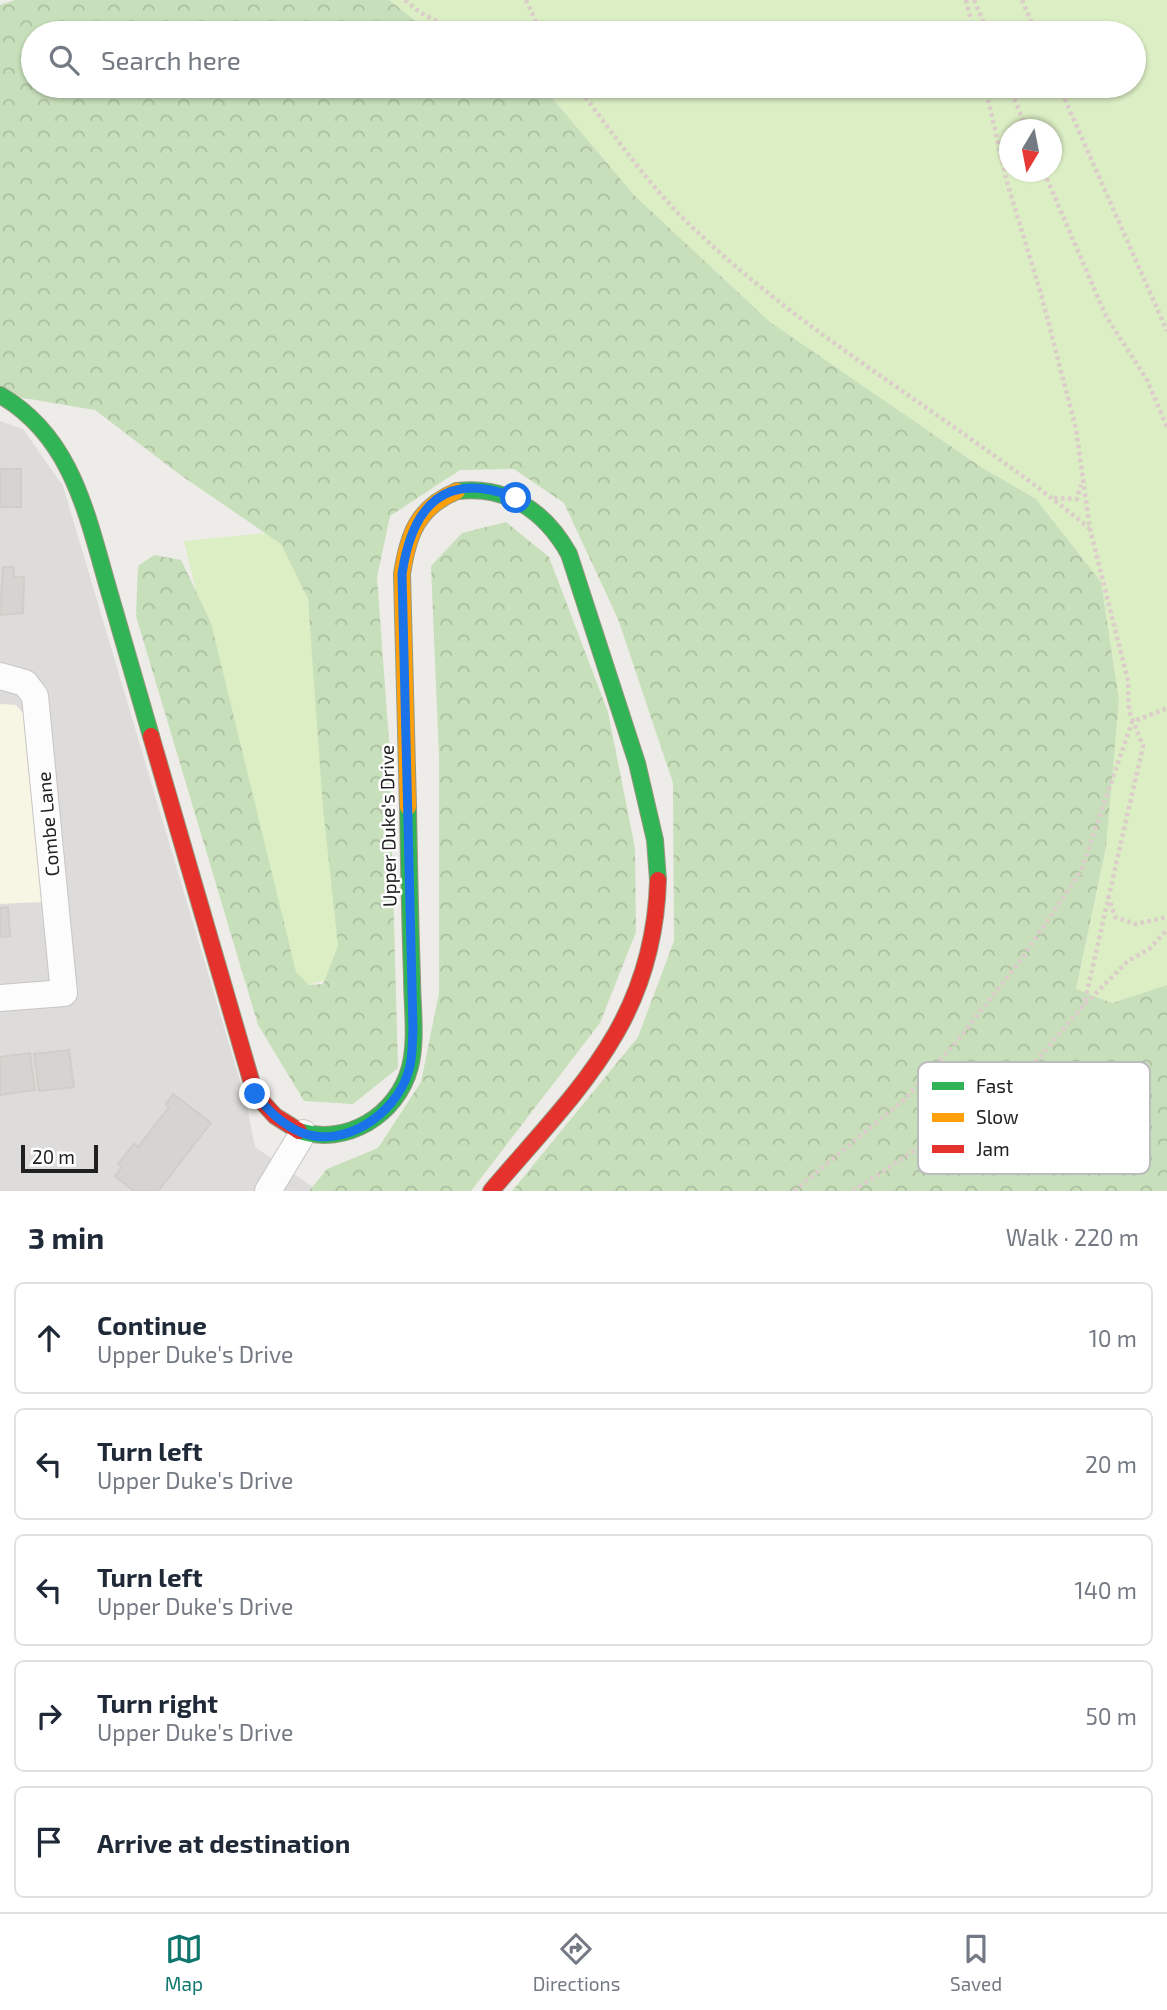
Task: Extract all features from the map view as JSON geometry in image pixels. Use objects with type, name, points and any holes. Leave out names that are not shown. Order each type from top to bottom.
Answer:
[{"type":"main road","points":[[0,395],[16,403],[43,425],[62,452],[79,488],[255,1094],[274,1117],[303,1133]]},
{"type":"main road","name":"Upper Duke's Drive","points":[[303,1133],[346,1133],[372,1123],[394,1101],[409,1072],[413,1030],[413,978],[402,574],[407,542],[419,516],[436,499],[463,488],[492,489],[516,498],[541,515],[562,542],[576,577],[635,760],[656,844],[659,897],[651,955],[634,1004],[601,1058],[491,1191]]},
{"type":"street","name":"Combe Lane","points":[[0,998],[64,993],[36,696],[25,683],[1,677]]},
{"type":"street","points":[[268,1191],[303,1133]]},
{"type":"path","points":[[405,0],[419,12],[436,21]]},
{"type":"path","points":[[526,0],[536,21]]},
{"type":"path","points":[[966,0],[971,21]]},
{"type":"path","points":[[974,0],[983,21]]},
{"type":"path","points":[[1022,0],[1031,21]]},
{"type":"path","points":[[586,98],[690,226],[822,335],[1052,497],[1090,529]]},
{"type":"path","points":[[988,98],[1007,182],[1041,294],[1076,429],[1090,529],[1128,681],[1132,722],[1143,746],[1084,1005]]},
{"type":"path","points":[[1014,98],[1022,119]]},
{"type":"path","points":[[1064,98],[1167,331]]},
{"type":"path","points":[[1048,182],[1106,316],[1147,380],[1167,427]]},
{"type":"path","points":[[1052,497],[1077,499],[1082,485]]},
{"type":"path","points":[[938,1062],[1021,960],[1081,871],[1132,722],[1167,708]]},
{"type":"path","points":[[1108,896],[1115,917],[1136,924],[1167,917]]},
{"type":"path","points":[[1035,1062],[1084,1005],[1128,961],[1149,950],[1167,930]]},
{"type":"path","points":[[794,1191],[905,1099],[918,1084]]},
{"type":"path","points":[[853,1191],[918,1148]]},
{"type":"shaded area","points":[[0,421],[23,429],[63,486],[246,1101],[255,1147],[319,1191],[0,1191]]},
{"type":"shaded area","points":[[0,704],[16,705],[23,713],[42,902],[0,904]]},
{"type":"green space","points":[[15,0],[389,0],[416,21],[21,21],[21,98],[552,98],[634,195],[770,322],[981,467],[1036,499],[1101,582],[1119,700],[1106,847],[1076,989],[1112,1003],[1167,985],[1167,1191],[512,1191],[638,1037],[674,941],[673,783],[618,619],[564,503],[514,469],[460,470],[390,516],[377,577],[389,741],[398,1068],[353,1104],[304,1101],[258,1025],[136,616],[138,566],[154,555],[181,560],[211,623],[296,972],[309,985],[323,984],[338,946],[323,808],[308,599],[281,544],[179,474],[95,410],[0,394],[0,5]]},
{"type":"green space","points":[[389,0],[1167,0],[1167,985],[1112,1003],[1076,990],[1106,847],[1119,700],[1101,582],[1036,499],[981,467],[770,322],[634,195],[552,98],[1146,98],[1146,21],[416,21]]},
{"type":"green space","points":[[506,522],[549,557],[608,712],[635,848],[636,932],[600,1023],[471,1191],[309,1191],[327,1169],[378,1148],[421,1082],[439,993],[439,756],[431,566],[462,533]]},
{"type":"green space","points":[[299,530],[353,975],[290,988],[184,541]]},
{"type":"building","points":[[0,469],[21,469],[21,507],[0,507]]},
{"type":"building","points":[[3,567],[14,567],[14,577],[24,577],[23,613],[0,615]]},
{"type":"building","points":[[8,907],[10,936],[0,937],[0,908]]},
{"type":"building","points":[[69,1050],[74,1087],[39,1091],[34,1054]]},
{"type":"building","points":[[30,1053],[35,1090],[0,1095],[0,1057]]},
{"type":"building","points":[[173,1094],[211,1123],[158,1191],[134,1191],[115,1176],[122,1167],[118,1164],[134,1144],[138,1147],[169,1107],[166,1104]]},
{"type":"traffic: fast","points":[[0,395],[25,412],[45,433],[74,481],[93,535],[151,736]]},
{"type":"traffic: fast","points":[[457,491],[492,492],[523,504],[548,525],[569,554],[637,763],[655,840],[658,880]]},
{"type":"traffic: fast","points":[[299,1131],[317,1135],[334,1134],[367,1123],[382,1113],[394,1100],[410,1067],[414,1022],[408,807]]},
{"type":"traffic: slow","points":[[408,807],[402,574],[408,546],[417,524],[433,505],[457,491]]},
{"type":"traffic: jam","points":[[151,736],[255,1094],[275,1116],[299,1131]]},
{"type":"traffic: jam","points":[[491,1191],[581,1086],[626,1014],[642,974],[653,930],[658,880]]},
{"type":"route","points":[[255,1094],[274,1117],[303,1133],[346,1133],[372,1123],[394,1101],[409,1072],[413,1030],[412,927],[402,574],[407,542],[419,516],[436,499],[463,488],[492,489],[516,498]]}]
